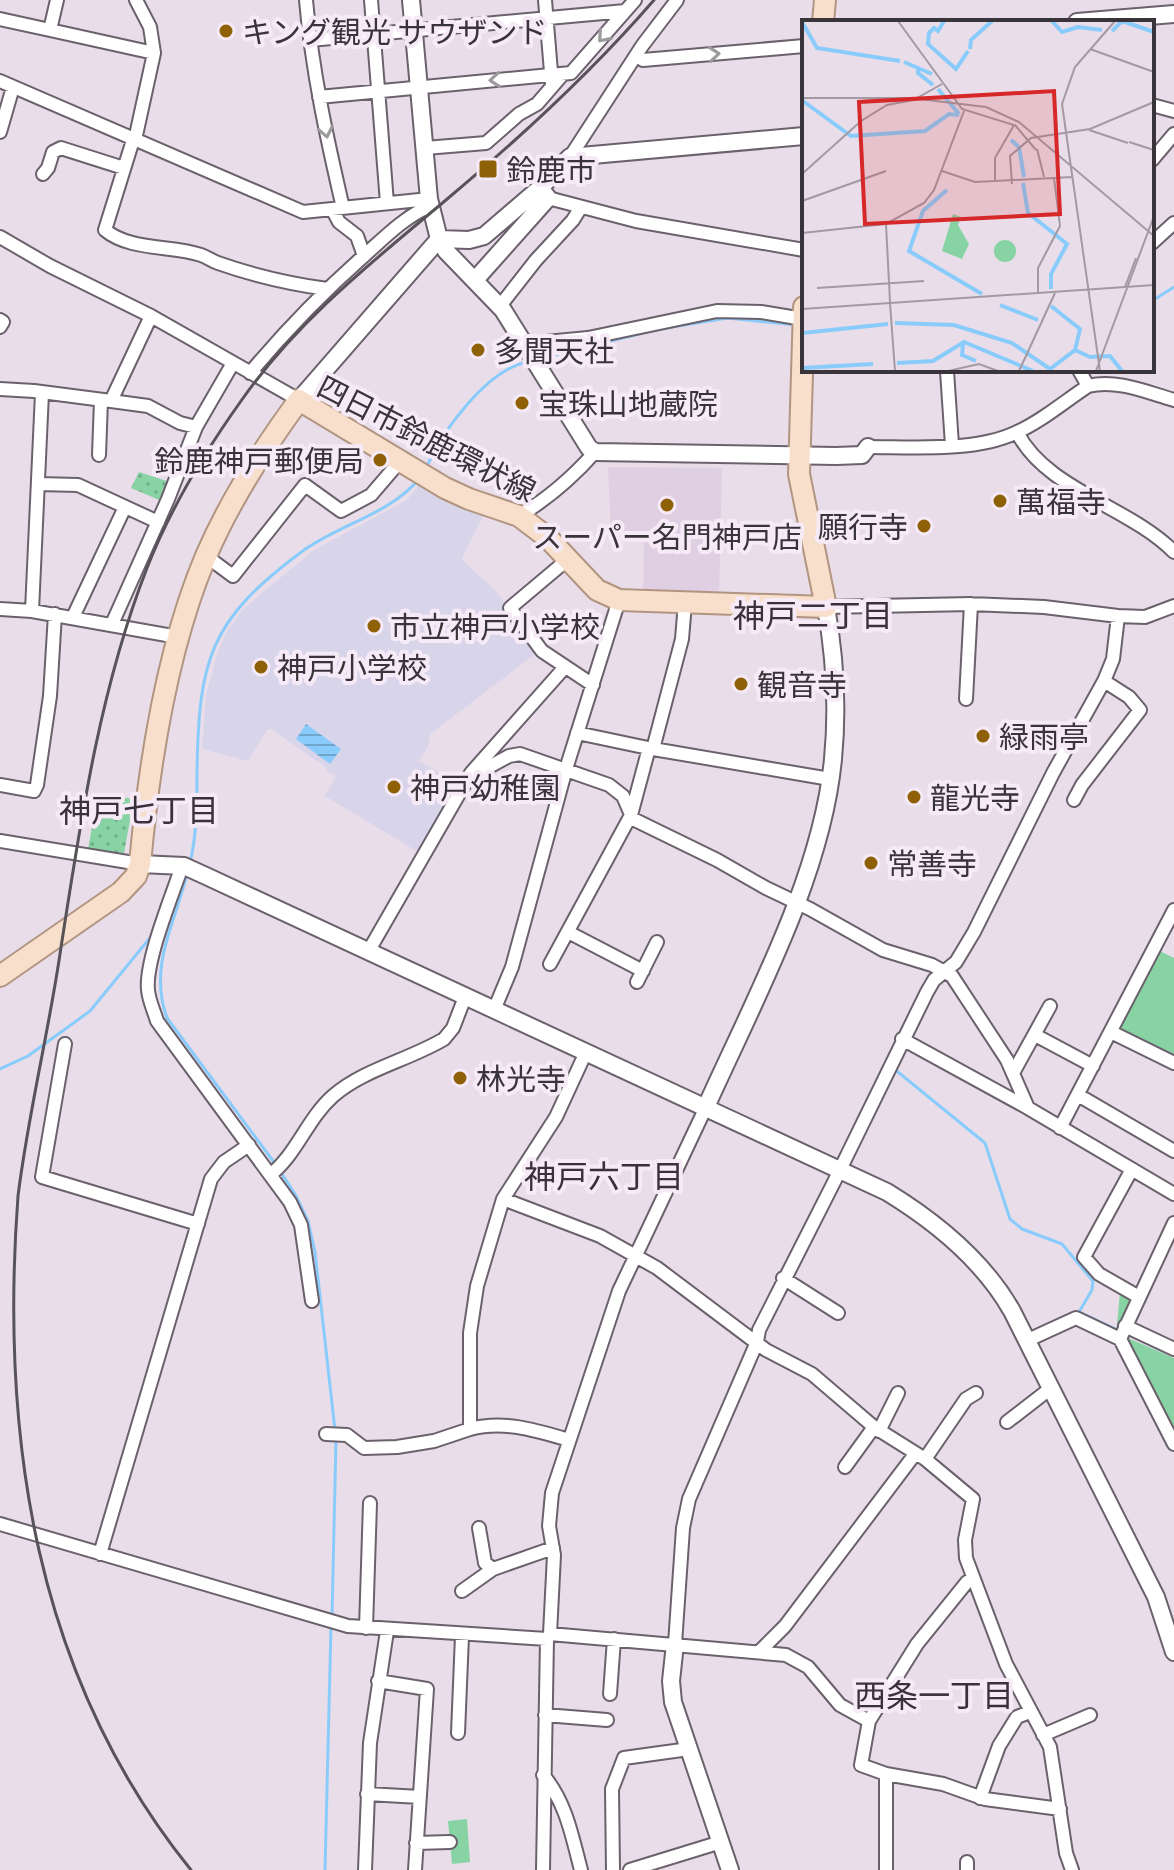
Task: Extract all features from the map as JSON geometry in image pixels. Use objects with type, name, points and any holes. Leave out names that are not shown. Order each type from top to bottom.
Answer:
[{"type":"main road","points":[[823,20],[825,0]]},
{"type":"main road","points":[[802,357],[799,456],[804,502],[826,607]]},
{"type":"main road","name":"四日市鈴鹿環状線","points":[[0,976],[121,892],[136,876],[164,695],[178,637],[206,556],[256,461],[299,400],[445,488],[519,516],[548,538],[597,590],[619,600],[826,607]]},
{"type":"street","points":[[50,30],[57,0]]},
{"type":"street","points":[[136,0],[150,27],[154,53],[134,140],[105,230],[110,234],[203,256],[215,262],[327,289]]},
{"type":"street","points":[[306,0],[339,222],[357,236],[364,256]]},
{"type":"street","points":[[371,0],[387,203]]},
{"type":"street","points":[[411,0],[429,202],[439,239],[446,251],[500,306],[584,442],[595,452],[862,455],[868,447],[952,445],[997,440],[1017,432],[1088,386],[1102,383],[1118,384],[1174,400]]},
{"type":"street","points":[[425,148],[486,143],[519,114],[537,104],[556,79],[545,0]]},
{"type":"street","points":[[319,97],[556,79],[571,73],[635,0]]},
{"type":"street","points":[[475,280],[570,157],[677,0]]},
{"type":"street","points":[[310,40],[625,11]]},
{"type":"street","points":[[1101,20],[1174,14]]},
{"type":"street","points":[[0,19],[154,53]]},
{"type":"street","points":[[637,56],[643,60],[802,46]]},
{"type":"street","points":[[0,81],[303,212],[429,202]]},
{"type":"street","points":[[0,132],[13,87]]},
{"type":"street","points":[[1154,106],[1174,111]]},
{"type":"street","points":[[1154,158],[1174,134]]},
{"type":"street","points":[[570,157],[802,136]]},
{"type":"street","points":[[43,174],[53,152],[61,148],[124,168]]},
{"type":"street","points":[[544,193],[581,207],[636,221],[802,250]]},
{"type":"street","points":[[439,239],[469,240],[484,236],[544,193]]},
{"type":"street","points":[[250,373],[284,332],[327,289],[429,202]]},
{"type":"street","points":[[500,306],[581,207]]},
{"type":"street","points":[[1154,241],[1174,223]]},
{"type":"street","points":[[0,237],[50,266],[151,316],[299,400],[439,239]]},
{"type":"street","points":[[527,347],[588,338],[717,311],[761,312],[802,324]]},
{"type":"street","points":[[99,455],[106,400],[151,316]]},
{"type":"street","points":[[0,320],[3,322],[0,327]]},
{"type":"street","points":[[112,624],[196,427],[233,363]]},
{"type":"street","points":[[947,372],[952,445]]},
{"type":"street","points":[[1080,372],[1088,386]]},
{"type":"street","points":[[0,389],[148,406],[180,423],[196,427]]},
{"type":"street","points":[[32,611],[42,393]]},
{"type":"street","points":[[1017,432],[1033,456],[1049,469],[1157,535],[1174,552]]},
{"type":"street","points":[[519,516],[577,474],[595,452]]},
{"type":"street","points":[[206,556],[233,576],[305,485],[341,511],[371,495],[406,463]]},
{"type":"street","points":[[38,484],[78,485],[158,522]]},
{"type":"street","points":[[73,617],[125,507]]},
{"type":"street","points":[[567,560],[510,608],[542,651],[593,685]]},
{"type":"street","points":[[494,1010],[512,967],[566,769],[619,600]]},
{"type":"street","points":[[550,964],[631,815],[682,639],[685,603]]},
{"type":"street","points":[[966,699],[971,604]]},
{"type":"street","points":[[543,1870],[543,1775],[553,1548],[549,1510],[619,1291],[706,1107],[809,866],[830,779],[836,697],[832,639],[826,607],[971,604],[1044,607],[1145,617],[1174,606]]},
{"type":"street","points":[[0,609],[55,614],[178,637]]},
{"type":"street","points":[[0,785],[34,791],[37,785],[50,696],[55,614]]},
{"type":"street","points":[[730,1870],[673,1702],[671,1681],[683,1528],[689,1499],[783,1278],[834,1182],[902,1039],[934,980],[956,962],[974,932],[1053,773],[1104,681],[1113,659],[1118,616]]},
{"type":"street","points":[[368,952],[471,773],[565,667]]},
{"type":"street","points":[[1074,800],[1082,785],[1140,710],[1129,697],[1104,681]]},
{"type":"street","points":[[577,733],[830,779]]},
{"type":"street","points":[[471,773],[476,774],[509,756],[520,754],[617,789],[633,819],[883,950],[932,965],[952,976],[1013,1073],[1028,1108]]},
{"type":"street","points":[[0,841],[140,864],[183,866],[839,1169],[887,1192],[935,1224],[969,1255],[1003,1295],[1156,1597],[1174,1652]]},
{"type":"street","points":[[183,866],[149,962],[148,988],[157,1021],[290,1202],[301,1225],[312,1301]]},
{"type":"street","points":[[1060,1128],[1174,910]]},
{"type":"street","points":[[568,932],[640,977],[657,942]]},
{"type":"street","points":[[271,1174],[284,1164],[332,1096],[343,1087],[444,1039],[453,1028],[465,997]]},
{"type":"street","points":[[1013,1073],[1050,1006]]},
{"type":"street","points":[[1111,1032],[1174,1063]]},
{"type":"street","points":[[1035,1035],[1093,1066]]},
{"type":"street","points":[[902,1039],[1028,1108],[1174,1194]]},
{"type":"street","points":[[65,1044],[42,1177],[198,1224]]},
{"type":"street","points":[[470,1429],[470,1333],[477,1286],[503,1199],[556,1117],[586,1052]]},
{"type":"street","points":[[1078,1095],[1174,1151]]},
{"type":"street","points":[[100,1554],[211,1179],[224,1162],[249,1145]]},
{"type":"street","points":[[1132,1169],[1084,1257],[1099,1274],[1139,1297]]},
{"type":"street","points":[[503,1199],[600,1236],[657,1268],[757,1342],[812,1374],[876,1429],[920,1457],[973,1499],[965,1540],[966,1558],[1006,1664],[1053,1758],[1066,1853],[1072,1870]]},
{"type":"street","points":[[1122,1332],[1174,1223]]},
{"type":"street","points":[[783,1278],[838,1313]]},
{"type":"street","points":[[1028,1340],[1076,1318],[1174,1349]]},
{"type":"street","points":[[1122,1332],[1174,1444]]},
{"type":"street","points":[[1007,1422],[1051,1388]]},
{"type":"street","points":[[845,1467],[876,1429],[898,1393]]},
{"type":"street","points":[[759,1652],[785,1626],[966,1399],[976,1393]]},
{"type":"street","points":[[326,1434],[347,1435],[364,1448],[434,1441],[485,1425],[520,1427],[569,1440]]},
{"type":"street","points":[[366,1628],[370,1503]]},
{"type":"street","points":[[0,1524],[339,1624],[462,1636],[614,1639],[786,1655],[808,1667],[840,1705],[869,1721]]},
{"type":"street","points":[[479,1528],[485,1563],[493,1569]]},
{"type":"street","points":[[462,1591],[493,1569],[553,1548]]},
{"type":"street","points":[[973,1580],[967,1582],[933,1622],[869,1721],[861,1765],[886,1774],[931,1781],[980,1798],[1060,1809]]},
{"type":"street","points":[[365,1870],[370,1743],[387,1631]]},
{"type":"street","points":[[458,1733],[462,1636]]},
{"type":"street","points":[[610,1694],[614,1639]]},
{"type":"street","points":[[378,1681],[427,1689],[415,1870]]},
{"type":"street","points":[[980,1798],[999,1746],[1017,1717],[1030,1712]]},
{"type":"street","points":[[545,1715],[607,1720]]},
{"type":"street","points":[[1043,1735],[1090,1715]]},
{"type":"street","points":[[613,1870],[612,1789],[624,1758],[689,1749]]},
{"type":"street","points":[[886,1774],[886,1870]]},
{"type":"street","points":[[543,1775],[554,1787],[563,1806],[581,1870]]},
{"type":"street","points":[[367,1794],[420,1797]]},
{"type":"street","points":[[416,1843],[450,1842]]},
{"type":"street","points":[[630,1870],[662,1865],[721,1842]]},
{"type":"shaded area","points":[[608,467],[722,468],[719,600],[643,597],[644,533],[611,533]]},
{"type":"shaded area","name":"市立神戸小学校","points":[[424,479],[485,512],[462,558],[496,591],[538,652],[430,734],[428,747],[419,761],[441,773],[463,779],[422,851],[418,852],[325,796],[336,776],[271,729],[267,730],[248,761],[202,749],[206,695],[217,654],[227,631],[243,609],[314,550],[407,500]]},
{"type":"green space","points":[[139,472],[170,482],[164,502],[131,488]]},
{"type":"green space","points":[[98,794],[134,799],[124,853],[88,849]]},
{"type":"green space","points":[[1158,950],[1174,958],[1174,1059],[1121,1034],[1118,1027]]},
{"type":"green space","points":[[1120,1291],[1128,1295],[1130,1305],[1117,1325]]},
{"type":"green space","points":[[1126,1339],[1174,1358],[1174,1434]]},
{"type":"green space","points":[[467,1819],[470,1862],[452,1864],[448,1821]]},
{"type":"water","points":[[306,724],[341,749],[330,764],[296,739]]},
{"type":"waterway","points":[[1154,300],[1174,287]]},
{"type":"waterway","points":[[666,328],[727,318],[797,325]]},
{"type":"waterway","points":[[542,358],[659,329]]},
{"type":"waterway","points":[[427,466],[455,419],[482,389],[512,367],[527,362]]},
{"type":"waterway","points":[[190,863],[196,817],[201,700],[206,671],[228,623],[246,600],[300,553],[393,502],[419,479]]},
{"type":"waterway","points":[[187,874],[162,963],[160,981],[167,1018],[276,1165]]},
{"type":"waterway","points":[[0,1069],[28,1056],[90,1011],[154,933]]},
{"type":"waterway","points":[[893,1068],[985,1143],[1010,1219],[1022,1229],[1062,1244],[1093,1281],[1092,1290],[1079,1312],[1120,1331]]},
{"type":"waterway","points":[[280,1171],[308,1221],[315,1252],[335,1430]]},
{"type":"waterway","points":[[1127,1334],[1163,1351]]},
{"type":"waterway","points":[[332,1618],[336,1438]]},
{"type":"waterway","points":[[325,1870],[331,1626]]},
{"type":"railway","points":[[191,1870],[138,1796],[96,1717],[63,1636],[39,1551],[24,1465],[16,1376],[14,1287],[18,1196],[84,808],[104,710],[130,615],[166,524],[214,441],[263,372],[337,294],[554,104],[654,0]]},
{"type":"place","name":"キング観光 サウザンド","points":[[226,31]]},
{"type":"place","name":"鈴鹿市","points":[[488,169]]},
{"type":"place","name":"多聞天社","points":[[478,350]]},
{"type":"place","name":"宝珠山地蔵院","points":[[522,403]]},
{"type":"place","name":"鈴鹿神戸郵便局","points":[[380,460]]},
{"type":"place","name":"萬福寺","points":[[1000,501]]},
{"type":"place","name":"スーパー名門神戸店","points":[[667,505]]},
{"type":"place","name":"願行寺","points":[[924,526]]},
{"type":"place","name":"市立神戸小学校","points":[[374,626]]},
{"type":"place","name":"神戸小学校","points":[[261,667]]},
{"type":"place","name":"観音寺","points":[[741,684]]},
{"type":"place","name":"緑雨亭","points":[[983,736]]},
{"type":"place","name":"神戸幼稚園","points":[[394,787]]},
{"type":"place","name":"龍光寺","points":[[914,797]]},
{"type":"place","name":"常善寺","points":[[871,863]]},
{"type":"place","name":"林光寺","points":[[460,1078]]},
{"type":"district","name":"神戸二丁目","points":[[813,615]]},
{"type":"district","name":"神戸七丁目","points":[[139,810]]},
{"type":"district","name":"神戸六丁目","points":[[604,1176]]},
{"type":"district","name":"西条一丁目","points":[[934,1695]]}]
